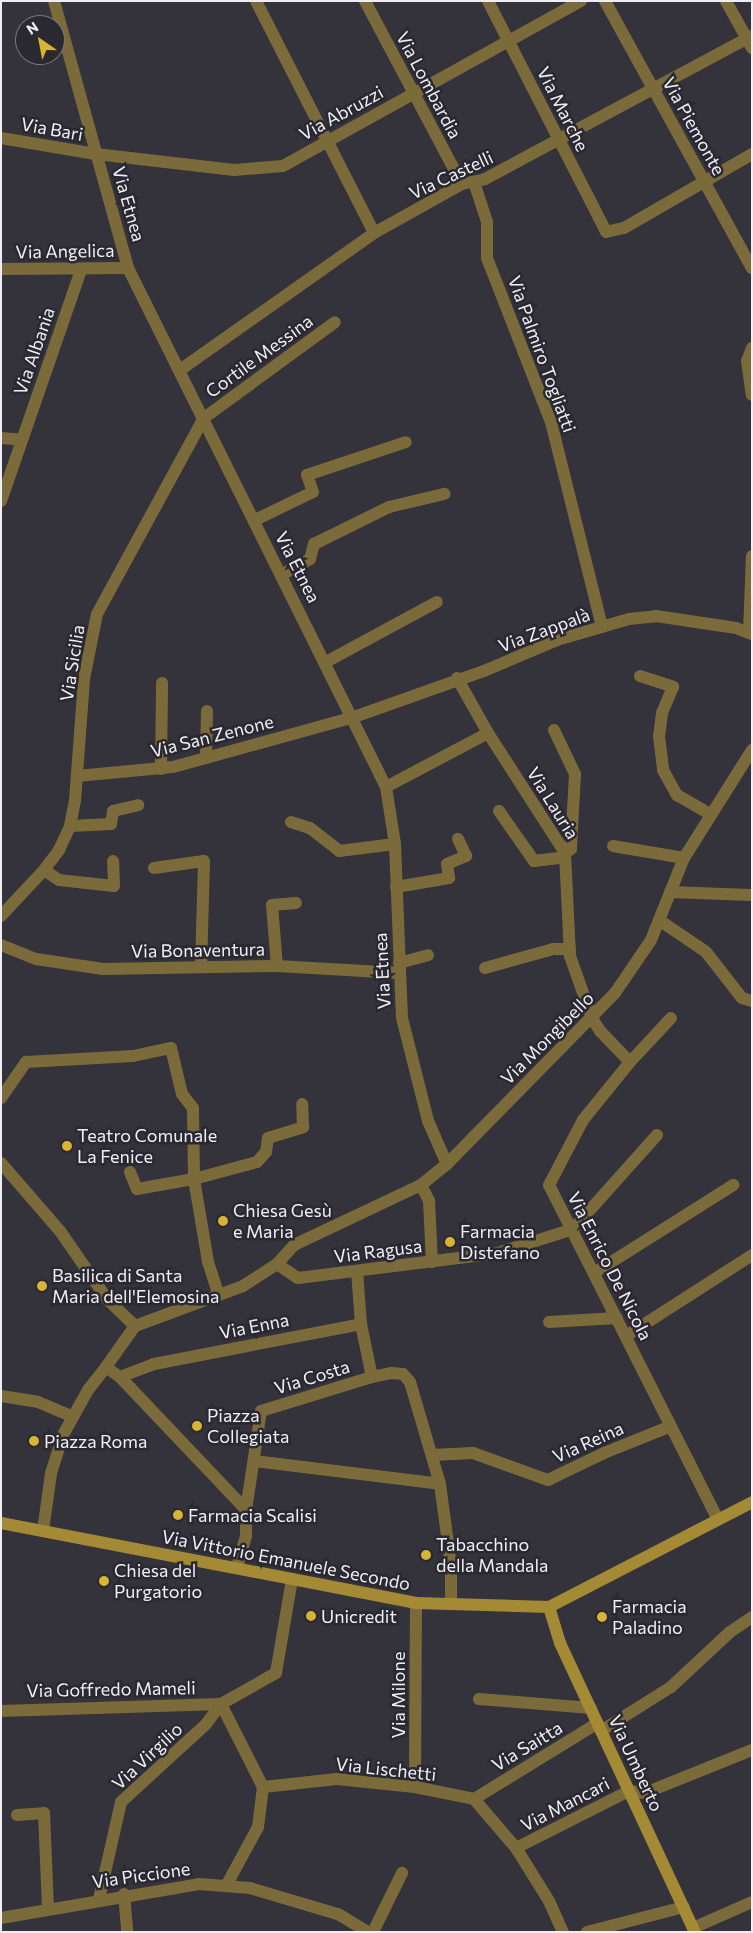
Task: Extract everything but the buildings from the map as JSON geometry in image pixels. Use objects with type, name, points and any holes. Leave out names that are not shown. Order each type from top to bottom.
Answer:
[{"type":"street","name":"Via Etnea","points":[[54,1],[128,268],[283,574],[354,717],[386,787],[395,844],[402,1018],[428,1121],[447,1164]]},
{"type":"street","points":[[256,1],[374,233]]},
{"type":"street","name":"Via Lombardia","points":[[365,1],[414,93],[468,183]]},
{"type":"street","name":"Via Marche","points":[[488,1],[606,232],[624,228],[704,181]]},
{"type":"street","name":"Via Abruzzi","points":[[96,154],[234,170],[283,166],[581,1]]},
{"type":"street","name":"Via Piemonte","points":[[605,1],[752,268]]},
{"type":"street","points":[[726,1],[750,41]]},
{"type":"street","name":"Via Castelli","points":[[180,370],[374,233],[468,183],[485,179],[653,89],[750,41]]},
{"type":"street","name":"Via Bari","points":[[1,138],[96,154]]},
{"type":"street","points":[[704,181],[752,154]]},
{"type":"street","name":"Via Palmiro Togliatti","points":[[468,183],[487,222],[487,258],[551,422],[602,627]]},
{"type":"street","name":"Via Angelica","points":[[1,269],[81,270],[128,268]]},
{"type":"street","name":"Via Albania","points":[[1,501],[81,270]]},
{"type":"street","name":"Cortile Messina","points":[[204,418],[335,322]]},
{"type":"street","points":[[752,348],[747,361],[752,395]]},
{"type":"street","name":"Via Sicilia","points":[[1,916],[44,870],[59,850],[70,826],[77,776],[84,680],[97,614],[204,418]]},
{"type":"street","points":[[1,438],[22,440]]},
{"type":"street","points":[[255,520],[313,492],[307,475],[406,442]]},
{"type":"street","points":[[283,574],[310,559],[314,544],[388,507],[444,494]]},
{"type":"street","points":[[751,634],[752,556]]},
{"type":"street","points":[[326,662],[437,602]]},
{"type":"street","name":"Via Zappalà","points":[[354,717],[457,678],[629,619],[656,616],[736,628],[751,634]]},
{"type":"street","points":[[640,676],[673,687],[661,721],[663,770],[677,795],[710,814]]},
{"type":"street","name":"Via Lauria","points":[[457,678],[488,733],[565,855],[570,949],[592,1018]]},
{"type":"street","points":[[161,769],[162,683]]},
{"type":"street","points":[[206,758],[207,711]]},
{"type":"street","name":"Via San Zenone","points":[[77,776],[161,769],[354,717]]},
{"type":"street","points":[[499,811],[534,861],[565,855],[571,849],[575,774],[554,730]]},
{"type":"street","points":[[386,787],[488,733]]},
{"type":"street","name":"Via Mongibello","points":[[135,1326],[244,1286],[277,1264],[294,1246],[421,1185],[447,1164],[615,993],[651,940],[684,858],[752,750]]},
{"type":"street","points":[[70,826],[111,824],[113,811],[138,805]]},
{"type":"street","points":[[291,822],[310,828],[339,851],[395,844]]},
{"type":"street","points":[[396,887],[449,878],[447,864],[466,856],[458,838]]},
{"type":"street","points":[[613,846],[684,858]]},
{"type":"street","points":[[44,870],[59,880],[114,886],[113,861]]},
{"type":"street","points":[[154,868],[204,861],[201,967]]},
{"type":"street","points":[[670,892],[750,895]]},
{"type":"street","points":[[277,966],[272,905],[296,903]]},
{"type":"street","points":[[659,920],[706,952],[742,998],[752,1001]]},
{"type":"street","name":"Via Bonaventura","points":[[1,945],[36,959],[103,969],[277,966],[399,968],[428,955]]},
{"type":"street","points":[[485,968],[553,949],[570,949]]},
{"type":"street","points":[[592,1018],[600,1032],[630,1062],[671,1018]]},
{"type":"street","points":[[1,1098],[26,1062],[133,1056],[171,1048],[182,1094],[193,1108],[194,1179],[208,1262],[219,1295]]},
{"type":"street","name":"Via Enrico De Nicola","points":[[630,1062],[583,1120],[549,1185],[718,1520]]},
{"type":"street","points":[[130,1172],[137,1189],[194,1179],[257,1162],[266,1152],[268,1138],[303,1127],[302,1104]]},
{"type":"street","points":[[573,1230],[656,1135]]},
{"type":"street","points":[[1,1163],[60,1231],[107,1300],[135,1326],[106,1367],[63,1435],[51,1473],[43,1531]]},
{"type":"street","points":[[421,1185],[428,1201],[432,1262]]},
{"type":"street","points":[[594,1273],[733,1185]]},
{"type":"street","name":"Via Ragusa","points":[[277,1264],[298,1278],[498,1253],[573,1230]]},
{"type":"street","points":[[626,1336],[752,1255]]},
{"type":"street","points":[[357,1271],[361,1324],[372,1377]]},
{"type":"street","points":[[549,1322],[616,1318]]},
{"type":"street","name":"Via Enna","points":[[120,1377],[154,1364],[361,1324]]},
{"type":"street","points":[[106,1367],[120,1377],[246,1510]]},
{"type":"street","name":"Via Costa","points":[[254,1461],[261,1411],[391,1372],[403,1374],[410,1382],[440,1484],[451,1565],[451,1604]]},
{"type":"street","points":[[1,1396],[38,1402],[73,1417]]},
{"type":"street","name":"Via Reina","points":[[432,1455],[474,1453],[548,1480],[604,1453],[671,1426]]},
{"type":"street","points":[[237,1568],[246,1536],[246,1510],[254,1461],[440,1484]]},
{"type":"street","name":"Via Vittorio Emanuele Secondo","points":[[1,1523],[416,1603],[549,1607],[752,1502]]},
{"type":"street","points":[[226,1886],[258,1828],[263,1786],[221,1704],[276,1673],[292,1579]]},
{"type":"street","name":"Via Milone","points":[[415,1787],[416,1603]]},
{"type":"street","name":"Via Umberto","points":[[549,1607],[560,1643],[694,1930]]},
{"type":"street","name":"Via Saitta","points":[[474,1799],[672,1687],[730,1632],[752,1617]]},
{"type":"street","points":[[480,1699],[591,1708]]},
{"type":"street","name":"Via Goffredo Mameli","points":[[1,1711],[221,1704]]},
{"type":"street","name":"Via Virgilio","points":[[99,1899],[121,1802],[206,1724],[221,1704]]},
{"type":"street","points":[[629,1791],[646,1793],[752,1750]]},
{"type":"street","name":"Via Lischetti","points":[[263,1786],[336,1779],[415,1787],[474,1799]]},
{"type":"street","name":"Via Mancari","points":[[516,1848],[629,1791]]},
{"type":"street","points":[[474,1799],[516,1848],[550,1901],[563,1932]]},
{"type":"street","points":[[17,1815],[44,1813],[48,1907]]},
{"type":"street","points":[[373,1932],[402,1874]]},
{"type":"street","name":"Via Piccione","points":[[1,1918],[48,1907],[199,1884],[250,1888],[338,1914],[368,1932]]},
{"type":"street","points":[[124,1894],[127,1932]]},
{"type":"street","points":[[694,1930],[752,1902]]},
{"type":"street","points":[[587,1932],[684,1907]]},
{"type":"place","name":"Teatro Comunale La Fenice","points":[[67,1146]]},
{"type":"place","name":"Chiesa Gesù e Maria","points":[[223,1221]]},
{"type":"place","name":"Farmacia Distefano","points":[[450,1242]]},
{"type":"place","name":"Basilica di Santa Maria dell'Elemosina","points":[[42,1286]]},
{"type":"place","name":"Piazza Collegiata","points":[[197,1426]]},
{"type":"place","name":"Piazza Roma","points":[[34,1441]]},
{"type":"place","name":"Farmacia Scalisi","points":[[178,1515]]},
{"type":"place","name":"Tabacchino della Mandala","points":[[426,1555]]},
{"type":"place","name":"Chiesa del Purgatorio","points":[[104,1581]]},
{"type":"place","name":"Unicredit","points":[[311,1616]]},
{"type":"place","name":"Farmacia Paladino","points":[[602,1617]]}]
